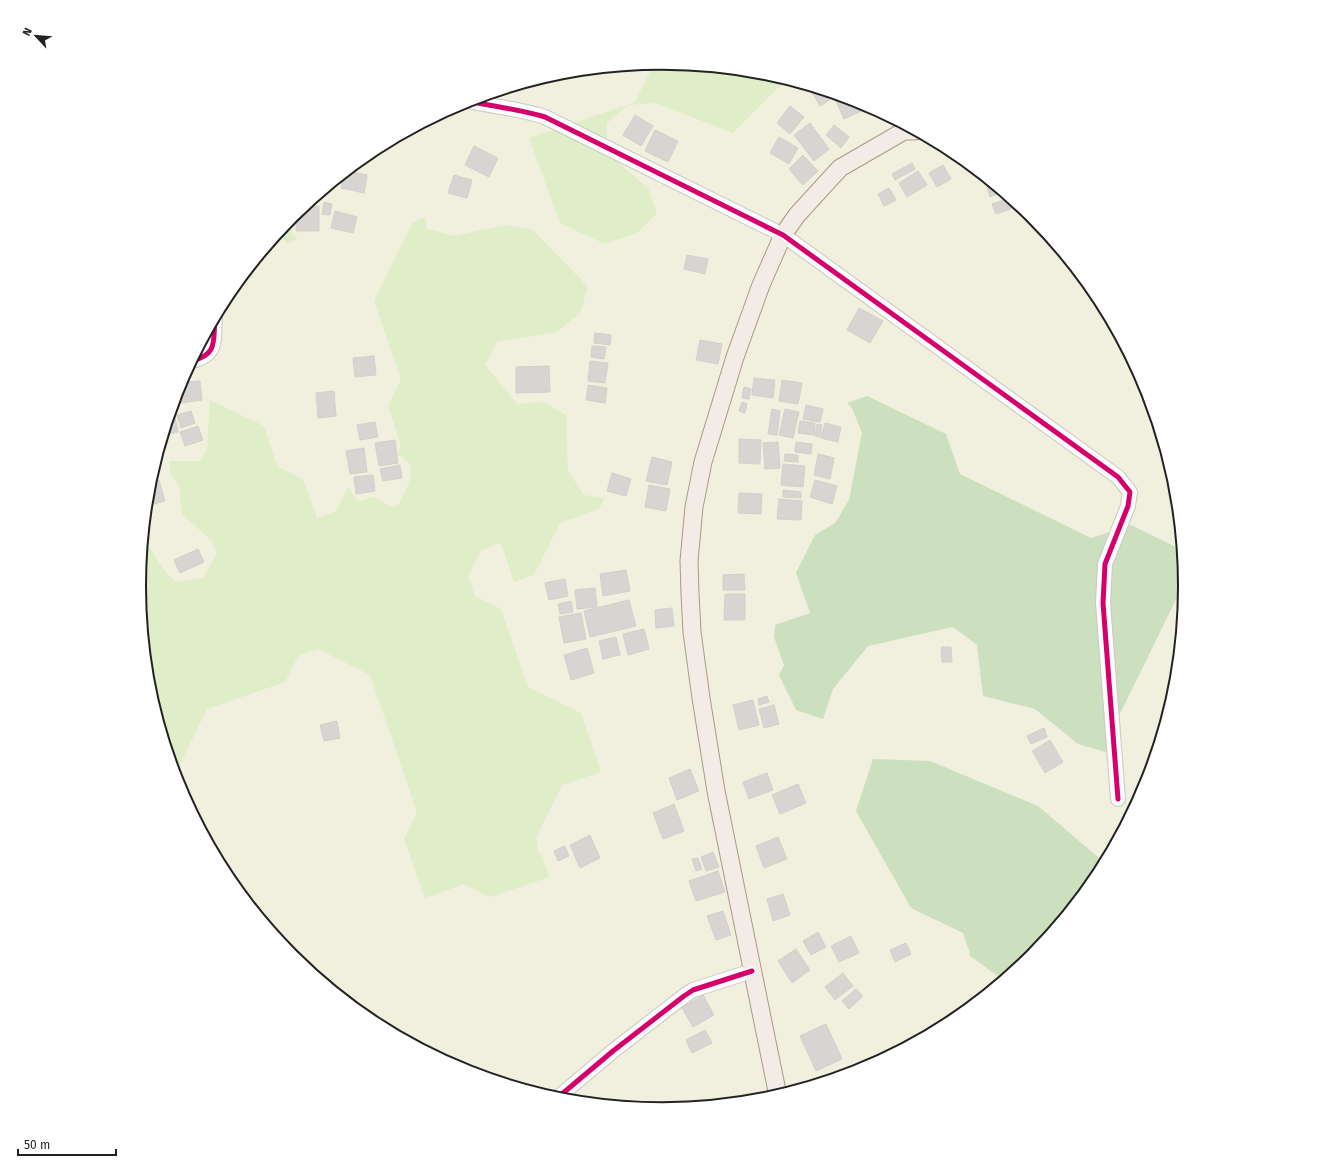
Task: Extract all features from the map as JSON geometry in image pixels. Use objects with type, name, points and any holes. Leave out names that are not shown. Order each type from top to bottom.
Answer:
[{"type":"main road","points":[[777,1090],[716,791],[692,632],[689,561],[697,486],[713,428],[751,312],[784,235],[797,215],[840,168],[872,148],[905,131]]},
{"type":"street","points":[[479,103],[502,108],[523,110],[545,117],[784,235],[1118,476],[1130,492],[1128,506],[1105,564],[1103,603],[1118,799]]},
{"type":"street","points":[[198,359],[204,358],[209,353],[213,345],[214,330]]},
{"type":"street","points":[[563,1093],[613,1051],[693,990],[752,971]]},
{"type":"shaded area","points":[[628,71],[696,71],[729,74],[763,80],[828,97],[860,109],[920,139],[949,157],[1003,198],[1027,221],[1072,272],[1109,328],[1125,358],[1151,420],[1161,453],[1169,486],[1177,553],[1177,620],[1174,654],[1169,687],[1151,753],[1125,815],[1109,845],[1072,901],[1050,927],[1003,975],[976,996],[949,1016],[890,1050],[860,1064],[828,1076],[796,1085],[729,1099],[696,1102],[628,1102],[595,1099],[561,1093],[496,1076],[464,1064],[404,1034],[375,1016],[321,975],[297,952],[252,901],[215,845],[199,815],[173,753],[163,720],[155,687],[147,620],[146,586],[150,519],[155,486],[173,420],[199,358],[215,328],[252,272],[274,246],[321,198],[348,177],[375,157],[434,123],[464,109],[496,97],[528,88],[595,74]]},
{"type":"green space","points":[[651,70],[696,71],[729,74],[782,84],[733,133],[656,103],[628,105],[607,123],[606,152],[648,188],[657,213],[637,233],[605,244],[560,223],[529,138],[635,102]]},
{"type":"green space","points":[[426,217],[426,228],[453,236],[505,225],[533,230],[588,287],[580,313],[557,332],[497,342],[485,365],[517,404],[543,402],[566,415],[568,471],[584,495],[605,498],[599,509],[560,523],[534,575],[514,582],[501,543],[481,550],[468,576],[475,596],[501,609],[528,687],[581,713],[601,772],[562,785],[536,838],[538,844],[537,851],[542,855],[549,877],[490,897],[464,884],[425,898],[404,839],[417,812],[370,675],[318,649],[298,656],[285,682],[207,709],[178,767],[163,720],[155,687],[150,654],[146,586],[148,546],[162,567],[176,582],[203,578],[217,554],[212,541],[182,514],[179,485],[171,475],[169,461],[199,461],[207,450],[210,400],[264,426],[277,466],[303,479],[317,518],[336,511],[348,487],[358,501],[374,497],[392,507],[398,505],[408,484],[411,472],[408,462],[397,454],[401,445],[388,406],[401,379],[374,301],[413,222]]},
{"type":"green space","points":[[291,227],[292,234],[298,239],[288,243],[281,239]]},
{"type":"green space","points":[[867,396],[946,434],[960,474],[1091,538],[1131,525],[1176,547],[1178,596],[1113,728],[1123,757],[1078,744],[1035,709],[983,696],[977,645],[953,627],[868,646],[833,689],[823,719],[796,710],[779,675],[784,665],[774,637],[775,625],[810,613],[796,573],[815,535],[835,523],[849,500],[862,433],[852,408],[847,403]]},
{"type":"green space","points":[[873,759],[930,761],[1038,806],[1100,859],[1072,901],[1027,952],[1000,978],[969,955],[970,953],[963,933],[911,908],[856,811]]},
{"type":"building","points":[[812,93],[828,97],[830,100],[820,106]]},
{"type":"building","points":[[837,100],[863,110],[844,119],[836,101]]},
{"type":"building","points":[[790,106],[804,117],[790,134],[777,123]]},
{"type":"building","points":[[635,115],[653,126],[641,146],[623,135]]},
{"type":"building","points":[[810,123],[829,149],[814,161],[794,135]]},
{"type":"building","points":[[834,125],[849,137],[841,148],[826,135]]},
{"type":"building","points":[[655,130],[678,141],[668,162],[645,151]]},
{"type":"building","points":[[779,137],[798,148],[789,164],[770,153]]},
{"type":"building","points":[[474,146],[498,158],[489,177],[465,165]]},
{"type":"building","points":[[803,155],[818,171],[803,185],[789,169]]},
{"type":"building","points":[[912,163],[915,169],[895,180],[892,174]]},
{"type":"building","points":[[943,165],[951,179],[937,187],[929,173]]},
{"type":"building","points":[[918,171],[927,185],[907,197],[899,183]]},
{"type":"building","points":[[354,172],[367,175],[364,193],[341,188],[342,181]]},
{"type":"building","points":[[454,175],[472,180],[467,198],[448,193]]},
{"type":"building","points":[[986,185],[998,194],[990,197]]},
{"type":"building","points":[[889,188],[896,200],[884,206],[878,194]]},
{"type":"building","points":[[1005,200],[1009,204],[1011,209],[996,214],[992,204]]},
{"type":"building","points":[[324,202],[332,204],[330,215],[322,214]]},
{"type":"building","points":[[312,206],[319,206],[319,231],[296,231],[296,222]]},
{"type":"building","points":[[335,211],[357,217],[353,233],[331,228]]},
{"type":"building","points":[[687,255],[708,259],[705,274],[684,269]]},
{"type":"building","points":[[859,308],[883,321],[870,343],[847,330]]},
{"type":"building","points":[[595,333],[611,335],[610,345],[594,343]]},
{"type":"building","points":[[700,340],[722,344],[718,364],[696,360]]},
{"type":"building","points":[[592,346],[606,347],[604,359],[591,357]]},
{"type":"building","points":[[374,356],[376,375],[355,377],[353,358]]},
{"type":"building","points":[[590,361],[608,363],[605,383],[588,381]]},
{"type":"building","points":[[549,366],[550,392],[516,393],[516,367]]},
{"type":"building","points":[[754,378],[775,380],[773,398],[752,395]]},
{"type":"building","points":[[782,380],[802,383],[798,404],[779,401]]},
{"type":"building","points":[[200,381],[202,400],[181,403],[181,400],[188,382]]},
{"type":"building","points":[[588,385],[607,388],[605,403],[586,400]]},
{"type":"building","points":[[744,387],[751,389],[749,399],[742,398]]},
{"type":"building","points":[[334,391],[336,416],[318,418],[316,393]]},
{"type":"building","points":[[742,402],[747,404],[745,413],[739,411]]},
{"type":"building","points":[[806,405],[823,409],[820,422],[803,419]]},
{"type":"building","points":[[772,409],[780,411],[777,435],[768,434]]},
{"type":"building","points":[[785,409],[799,412],[793,438],[779,435]]},
{"type":"building","points":[[191,411],[195,423],[181,428],[177,415]]},
{"type":"building","points":[[175,416],[178,432],[170,434],[169,432]]},
{"type":"building","points":[[800,421],[815,423],[814,435],[798,433]]},
{"type":"building","points":[[375,422],[378,437],[360,440],[357,425]]},
{"type":"building","points":[[825,423],[841,427],[838,442],[821,438]]},
{"type":"building","points":[[817,424],[822,425],[820,437],[815,436]]},
{"type":"building","points":[[198,426],[203,440],[185,446],[180,432]]},
{"type":"building","points":[[739,439],[761,440],[760,464],[739,463]]},
{"type":"building","points":[[395,440],[398,463],[379,466],[375,443]]},
{"type":"building","points":[[778,442],[780,468],[765,469],[763,443]]},
{"type":"building","points":[[796,442],[812,444],[811,454],[795,452]]},
{"type":"building","points":[[364,448],[367,472],[350,474],[346,451]]},
{"type":"building","points":[[785,454],[798,455],[798,462],[784,461]]},
{"type":"building","points":[[818,454],[834,458],[830,479],[814,475]]},
{"type":"building","points":[[652,457],[672,462],[667,485],[646,481]]},
{"type":"building","points":[[783,464],[805,466],[803,487],[781,485]]},
{"type":"building","points":[[400,465],[402,478],[383,481],[380,469]]},
{"type":"building","points":[[612,473],[631,479],[626,496],[607,491]]},
{"type":"building","points":[[373,475],[375,491],[356,494],[354,477]]},
{"type":"building","points":[[159,480],[165,501],[152,504],[155,486],[156,481]]},
{"type":"building","points":[[815,480],[837,486],[832,504],[810,497]]},
{"type":"building","points":[[649,485],[670,489],[666,511],[645,507]]},
{"type":"building","points":[[783,490],[801,492],[801,498],[783,497]]},
{"type":"building","points":[[739,493],[762,494],[761,514],[738,513]]},
{"type":"building","points":[[779,499],[802,501],[801,520],[777,519]]},
{"type":"building","points":[[198,549],[204,562],[180,573],[174,560]]},
{"type":"building","points":[[626,570],[630,591],[603,596],[600,574]]},
{"type":"building","points":[[744,574],[745,590],[723,590],[723,575]]},
{"type":"building","points":[[565,579],[568,596],[549,600],[545,583]]},
{"type":"building","points":[[595,588],[597,607],[577,609],[575,590]]},
{"type":"building","points":[[725,594],[745,594],[745,620],[724,620]]},
{"type":"building","points":[[629,600],[636,626],[590,637],[584,611]]},
{"type":"building","points":[[571,601],[573,612],[560,614],[558,604]]},
{"type":"building","points":[[672,608],[674,626],[656,628],[655,610]]},
{"type":"building","points":[[581,613],[586,639],[564,643],[559,617]]},
{"type":"building","points":[[644,629],[649,649],[628,655],[623,634]]},
{"type":"building","points":[[616,637],[620,655],[603,659],[599,641]]},
{"type":"building","points":[[941,647],[951,647],[952,662],[942,662]]},
{"type":"building","points":[[587,648],[594,673],[571,680],[564,655]]},
{"type":"building","points":[[767,696],[769,702],[759,705],[758,699]]},
{"type":"building","points":[[753,700],[759,725],[739,730],[733,705]]},
{"type":"building","points":[[774,705],[779,724],[764,728],[759,709]]},
{"type":"building","points":[[337,721],[340,738],[324,741],[320,725]]},
{"type":"building","points":[[1044,728],[1047,737],[1031,744],[1027,736]]},
{"type":"building","points":[[1050,740],[1063,762],[1045,773],[1032,751]]},
{"type":"building","points":[[690,769],[699,791],[677,800],[669,778]]},
{"type":"building","points":[[767,773],[773,790],[749,799],[743,782]]},
{"type":"building","points":[[798,784],[806,803],[780,814],[772,795]]},
{"type":"building","points":[[674,804],[684,831],[663,839],[653,813]]},
{"type":"building","points":[[590,835],[600,858],[580,868],[570,845]]},
{"type":"building","points":[[778,837],[787,859],[764,868],[756,846]]},
{"type":"building","points":[[565,846],[569,856],[558,861],[554,851]]},
{"type":"building","points":[[713,852],[719,867],[706,871],[701,857]]},
{"type":"building","points":[[698,858],[702,869],[696,871],[692,859]]},
{"type":"building","points":[[718,871],[725,892],[696,901],[689,881]]},
{"type":"building","points":[[783,894],[790,915],[773,921],[767,899]]},
{"type":"building","points":[[723,911],[731,935],[716,940],[707,916]]},
{"type":"building","points":[[818,932],[826,947],[811,955],[803,941]]},
{"type":"building","points":[[851,936],[859,953],[839,962],[831,946]]},
{"type":"building","points":[[906,943],[911,954],[895,962],[890,950]]},
{"type":"building","points":[[796,949],[810,970],[792,983],[778,961]]},
{"type":"building","points":[[843,973],[853,986],[835,1000],[825,987]]},
{"type":"building","points":[[856,989],[863,996],[849,1009],[842,1001]]},
{"type":"building","points":[[703,995],[714,1015],[693,1027],[682,1008]]},
{"type":"building","points":[[826,1024],[842,1059],[816,1071],[800,1036]]},
{"type":"building","points":[[705,1030],[712,1043],[692,1053],[686,1040]]},
{"type":"cycle path","points":[[480,103],[545,117],[783,235],[1118,477],[1130,492],[1128,506],[1105,564],[1103,603],[1118,799]]},
{"type":"cycle path","points":[[199,358],[210,351],[214,340],[215,329]]},
{"type":"cycle path","points":[[563,1093],[613,1051],[693,990],[752,971]]}]
